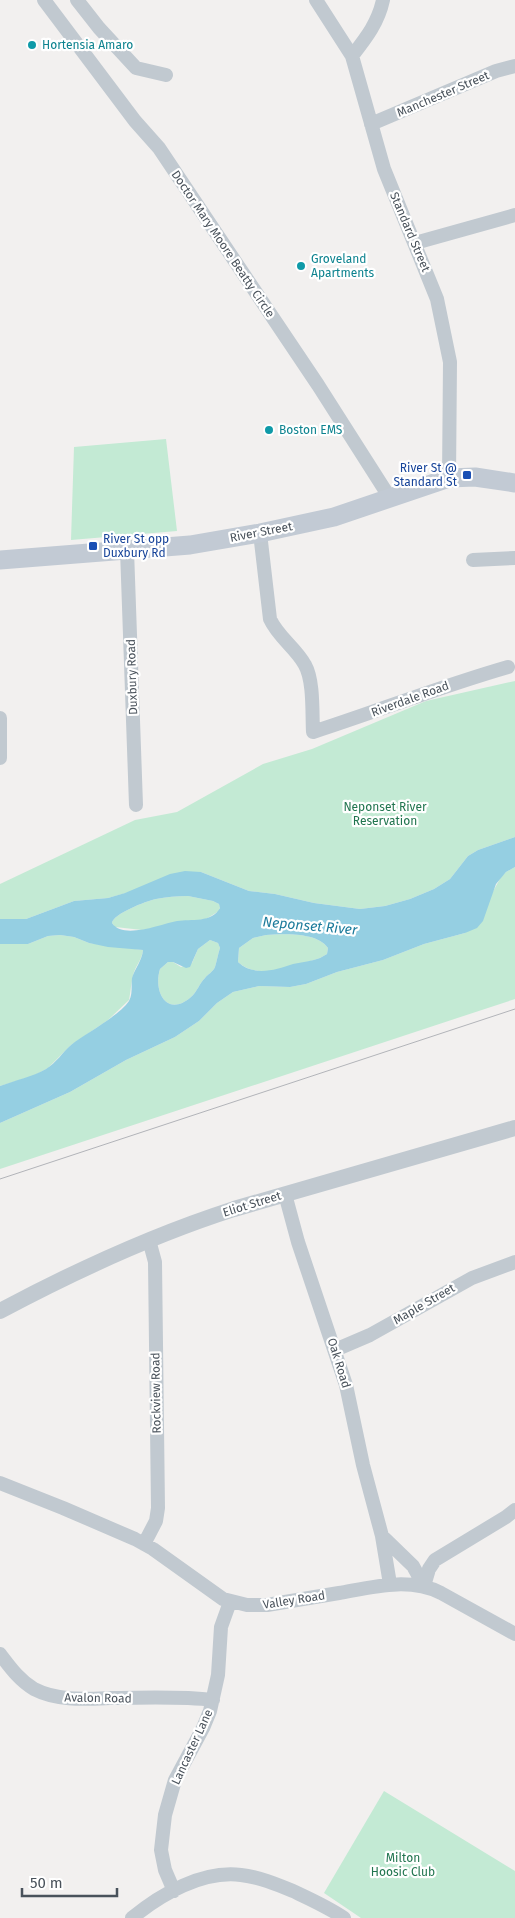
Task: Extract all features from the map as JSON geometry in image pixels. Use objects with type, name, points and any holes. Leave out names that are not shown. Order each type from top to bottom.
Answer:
[{"type":"main road","name":"River Street","points":[[0,560],[190,545],[260,533],[334,517],[449,478],[475,477],[515,483]]},
{"type":"street","name":"Doctor Mary Moore Beatty Circle","points":[[44,0],[135,121],[159,148],[318,385],[390,498]]},
{"type":"street","points":[[77,0],[98,28],[136,68],[166,75]]},
{"type":"street","name":"Standard Street","points":[[316,0],[352,56],[384,169],[404,220],[416,243],[437,299],[450,362],[449,478]]},
{"type":"street","points":[[352,56],[370,34],[380,14],[383,0]]},
{"type":"street","name":"Manchester Street","points":[[371,124],[496,72],[515,66]]},
{"type":"street","points":[[416,243],[515,215]]},
{"type":"street","name":"Riverdale Road","points":[[260,533],[270,619],[274,628],[291,644],[306,667],[311,689],[313,732],[435,689],[508,667]]},
{"type":"street","name":"Duxbury Road","points":[[127,550],[136,805]]},
{"type":"street","points":[[473,560],[515,558]]},
{"type":"street","points":[[0,718],[0,758]]},
{"type":"street","name":"Eliot Street","points":[[0,1312],[62,1278],[149,1240],[220,1213],[515,1128]]},
{"type":"street","name":"Oak Road","points":[[285,1194],[298,1242],[346,1385],[363,1466],[382,1536],[390,1584]]},
{"type":"street","name":"Rockview Road","points":[[144,1544],[156,1521],[158,1508],[155,1262],[149,1240]]},
{"type":"street","name":"Maple Street","points":[[335,1350],[370,1335],[472,1278],[515,1262]]},
{"type":"street","name":"Valley Road","points":[[0,1483],[63,1508],[144,1544],[216,1595],[230,1602],[247,1606],[267,1605],[390,1584],[424,1586],[442,1593],[515,1634]]},
{"type":"street","points":[[424,1586],[429,1570],[435,1560],[515,1510]]},
{"type":"street","points":[[382,1536],[414,1566],[424,1586]]},
{"type":"street","name":"Lancaster Lane","points":[[174,1891],[165,1870],[161,1850],[164,1815],[175,1780],[203,1728],[213,1700],[218,1675],[220,1626],[230,1602]]},
{"type":"street","name":"Avalon Road","points":[[0,1654],[14,1672],[28,1685],[45,1694],[57,1697],[194,1698],[213,1700]]},
{"type":"street","points":[[132,1918],[174,1891],[208,1878],[229,1874],[246,1876],[275,1884],[302,1895],[344,1918]]},
{"type":"green space","points":[[166,439],[177,531],[71,540],[74,447]]},
{"type":"green space","name":"Neponset River Reservation","points":[[515,681],[515,837],[478,850],[468,856],[450,879],[434,889],[410,899],[385,906],[360,909],[249,891],[201,872],[108,898],[74,901],[26,919],[0,919],[0,884],[135,820],[177,812],[263,764],[312,749],[426,701]]},
{"type":"green space","points":[[515,867],[515,999],[0,1169],[0,1123],[70,1092],[126,1060],[175,1037],[199,1021],[217,1003],[233,992],[259,986],[290,987],[306,984],[337,972],[383,960],[424,944],[465,933],[501,877]]},
{"type":"green space","points":[[176,896],[188,896],[213,901],[219,904],[219,911],[206,919],[142,930],[115,927],[112,923],[114,919],[124,912],[145,902]]},
{"type":"green space","points":[[266,935],[299,935],[316,939],[328,948],[327,954],[289,968],[267,971],[256,971],[238,962],[239,948],[253,938]]},
{"type":"green space","points":[[48,936],[74,937],[89,943],[143,950],[133,975],[129,1000],[108,1020],[71,1045],[48,1068],[33,1076],[0,1086],[0,944],[28,944]]},
{"type":"green space","points":[[210,940],[218,943],[220,948],[214,969],[203,980],[195,993],[182,1003],[175,1005],[164,1000],[160,994],[158,978],[160,969],[168,962],[173,962],[181,967],[192,963],[198,949]]},
{"type":"green space","name":"Milton Hoosic Club","points":[[384,1791],[515,1871],[515,1918],[361,1918],[324,1893]]},
{"type":"water","name":"Neponset River","points":[[515,837],[515,867],[506,872],[496,884],[483,921],[477,928],[424,944],[383,960],[337,972],[306,984],[290,987],[259,986],[233,992],[217,1003],[199,1021],[175,1037],[126,1060],[70,1092],[0,1123],[0,1086],[46,1069],[71,1045],[124,1007],[130,998],[132,978],[143,950],[108,947],[60,935],[48,936],[28,944],[0,944],[0,919],[26,919],[74,901],[108,898],[170,874],[185,871],[201,872],[249,891],[275,894],[314,903],[360,909],[385,906],[410,899],[434,889],[450,879],[468,856],[478,850]],"holes":[[[176,896],[188,896],[213,901],[219,904],[220,908],[216,913],[207,918],[177,921],[143,930],[125,930],[117,928],[112,923],[114,919],[124,912],[145,902]],[[281,934],[299,935],[316,939],[323,943],[328,948],[327,954],[317,959],[272,970],[258,971],[244,967],[238,962],[239,948],[253,938]],[[210,940],[218,943],[220,948],[214,969],[203,980],[191,997],[175,1005],[169,1003],[160,994],[158,978],[160,969],[168,962],[173,962],[186,968],[190,967],[198,949]]]},
{"type":"tram line","points":[[0,1179],[515,1009]]},
{"type":"place","name":"Hortensia Amaro","points":[[32,45]]},
{"type":"place","name":"Groveland Apartments","points":[[301,266]]},
{"type":"place","name":"Boston EMS","points":[[269,430]]},
{"type":"place","name":"River St @ Standard St","points":[[467,475]]},
{"type":"place","name":"River St opp Duxbury Rd","points":[[93,546]]}]
